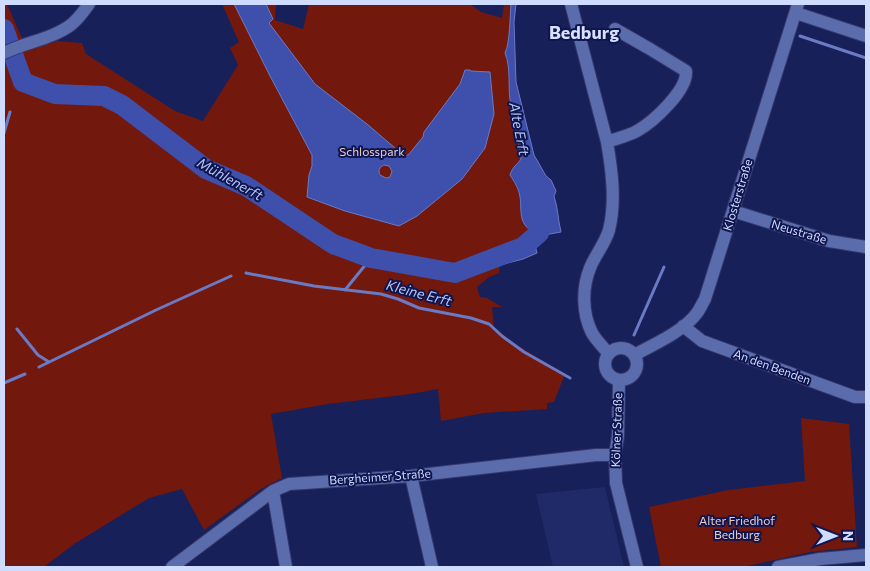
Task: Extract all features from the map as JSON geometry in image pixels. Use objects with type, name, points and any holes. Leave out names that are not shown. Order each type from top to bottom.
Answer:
[{"type":"street","points":[[10,50],[54,34],[70,25],[89,4]]},
{"type":"street","points":[[571,4],[611,163],[612,209],[609,230],[587,277],[584,302],[592,334],[609,354]]},
{"type":"street","points":[[795,13],[866,36]]},
{"type":"street","name":"Klosterstraße","points":[[634,355],[664,339],[683,326],[696,314],[705,299],[795,13]]},
{"type":"street","points":[[607,142],[636,132],[652,121],[676,96],[686,76],[686,71],[614,29]]},
{"type":"street","name":"Neustraße","points":[[733,211],[829,242],[866,247]]},
{"type":"street","name":"An den Benden","points":[[683,326],[702,341],[855,397],[866,397]]},
{"type":"street","points":[[622,348],[634,355],[637,365],[633,374],[624,380],[610,376],[605,368],[606,358],[612,350],[622,348]]},
{"type":"street","name":"Kölner Straße","points":[[619,380],[618,436],[615,455],[616,483],[637,567]]},
{"type":"street","name":"Bergheimer Straße","points":[[172,567],[273,491],[289,484],[411,476],[596,455],[615,455]]},
{"type":"street","points":[[411,476],[432,567]]},
{"type":"street","points":[[273,491],[286,567]]},
{"type":"street","points":[[778,567],[820,559],[866,555]]},
{"type":"shaded area","points":[[605,487],[624,567],[553,567],[536,494]]},
{"type":"green space","name":"Schlosspark","points":[[4,4],[7,4],[27,50],[57,41],[82,43],[86,54],[175,111],[203,121],[238,65],[230,48],[239,42],[222,4],[276,4],[275,20],[303,29],[309,4],[470,4],[481,12],[502,18],[504,4],[511,4],[509,36],[505,53],[509,71],[510,100],[521,159],[510,175],[518,190],[521,206],[530,230],[528,240],[524,245],[509,251],[499,258],[499,273],[489,277],[477,287],[480,297],[487,298],[502,307],[492,307],[494,327],[513,343],[565,374],[554,402],[547,403],[547,409],[484,413],[441,421],[438,389],[271,414],[282,478],[261,489],[204,530],[182,489],[149,498],[74,544],[44,567],[4,567]]},
{"type":"green space","name":"Alter Friedhof Bedburg","points":[[801,418],[849,424],[857,547],[810,552],[743,567],[661,567],[649,507],[728,490],[805,481]]},
{"type":"water","points":[[234,4],[266,4],[273,19],[269,23],[315,84],[406,156],[423,137],[424,132],[460,84],[465,70],[490,72],[494,114],[485,148],[462,179],[417,216],[399,226],[345,211],[307,197],[312,155]],"holes":[[[384,165],[389,166],[392,171],[390,177],[386,178],[380,175],[381,167]]]},
{"type":"water","name":"Alte Erft","points":[[511,4],[516,4],[514,22],[516,82],[534,155],[556,191],[554,196],[561,232],[533,237],[537,253],[500,265],[499,258],[524,244],[528,239],[530,230],[522,219],[521,201],[516,185],[510,175],[521,159],[510,100],[509,71],[505,53],[509,36]]},
{"type":"waterway","name":"Mühlenerft","points":[[4,29],[23,82],[55,94],[104,96],[122,105],[206,169],[246,186],[333,244],[371,258],[455,273],[523,247],[539,233],[534,211]]},
{"type":"waterway","name":"Kleine Erft","points":[[800,36],[866,58]]},
{"type":"waterway","points":[[4,133],[10,112]]},
{"type":"waterway","points":[[345,290],[371,258]]},
{"type":"waterway","name":"Kleine Erft","points":[[634,335],[664,267]]},
{"type":"waterway","name":"Kleine Erft","points":[[246,273],[314,286],[381,294],[419,308],[471,318],[489,324],[524,352],[570,378]]},
{"type":"waterway","points":[[39,367],[231,276]]},
{"type":"waterway","points":[[17,329],[38,355],[49,362]]},
{"type":"waterway","points":[[4,383],[25,374]]},
{"type":"district","name":"Bedburg","points":[[584,33]]}]
